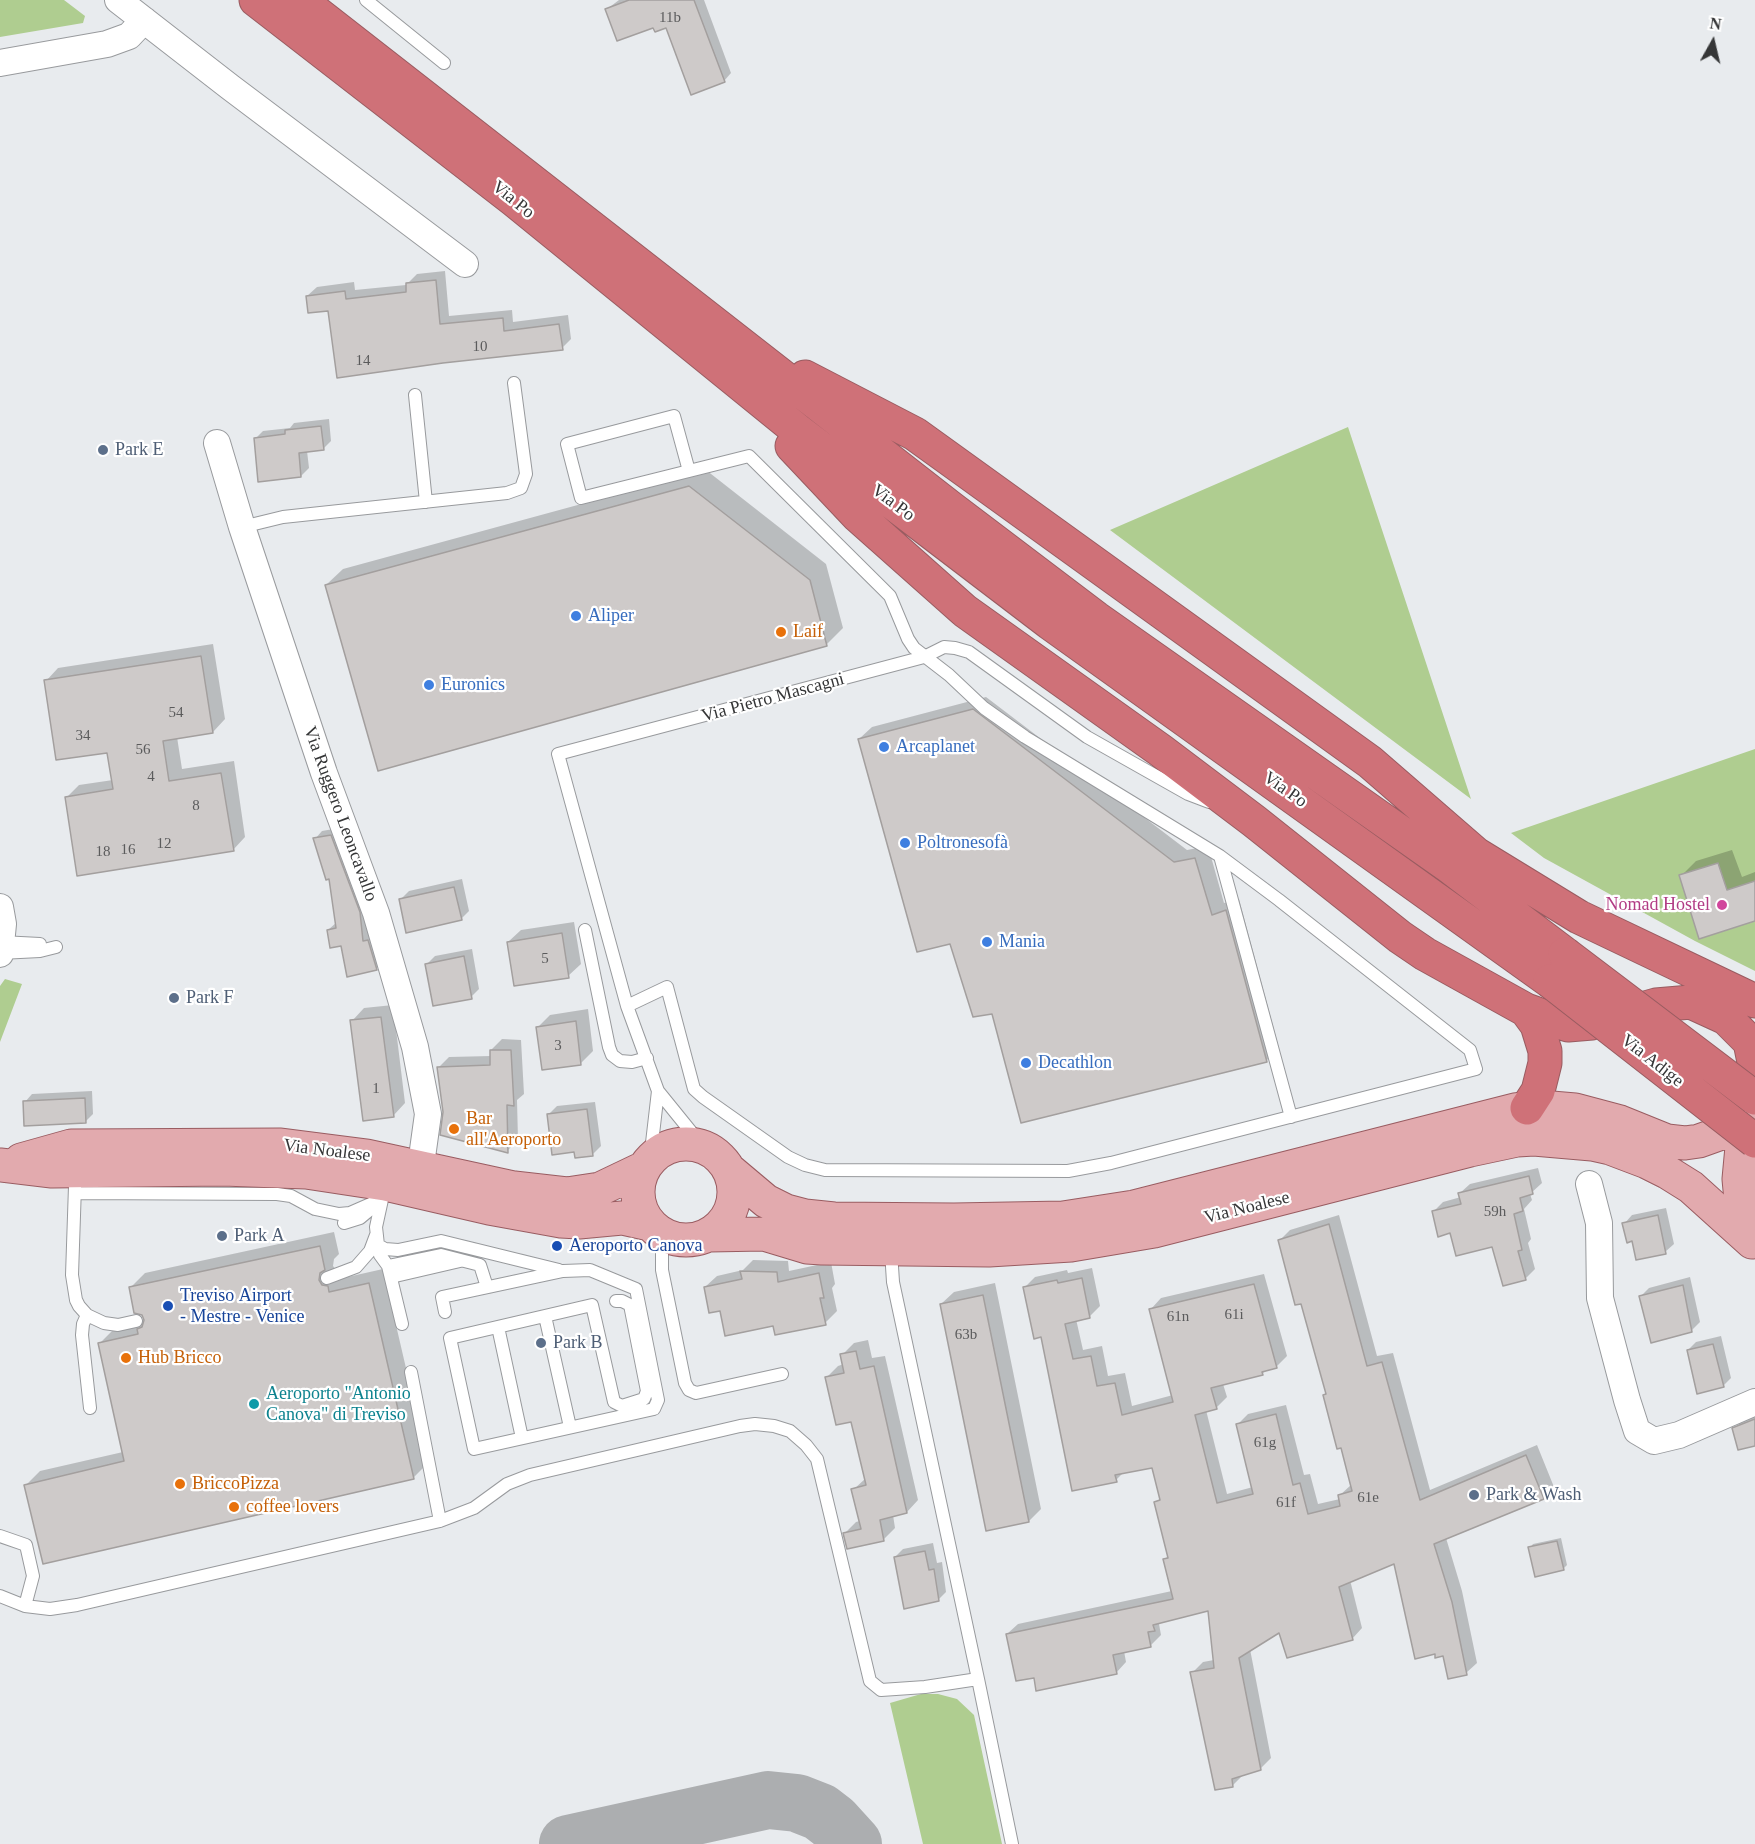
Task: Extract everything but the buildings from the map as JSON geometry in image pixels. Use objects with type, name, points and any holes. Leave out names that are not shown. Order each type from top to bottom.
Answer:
[{"type":"highway","name":"Via Po","points":[[256,0],[514,200],[725,353]]},
{"type":"highway","name":"Via Po","points":[[300,0],[725,353],[797,430],[1050,623],[1558,967]]},
{"type":"highway","points":[[725,353],[858,516],[965,611],[1160,750],[1400,937],[1425,954],[1526,1010],[1568,1025],[1592,1023],[1656,1005],[1691,1002],[1726,1018],[1750,1042],[1755,1067]]},
{"type":"highway","points":[[725,353],[915,434],[1370,762],[1476,854],[1579,917],[1755,1001]]},
{"type":"highway","name":"Via Adige","points":[[1558,967],[1754,1116]]},
{"type":"highway","points":[[1526,1010],[1536,1026],[1545,1051],[1544,1070],[1538,1091],[1527,1108]]},
{"type":"main road","name":"Via Noalese","points":[[717,1159],[766,1201],[786,1211],[805,1216],[834,1219],[954,1220],[1063,1218],[1134,1207],[1527,1108],[1575,1110],[1620,1122],[1667,1141],[1685,1143],[1699,1141],[1727,1131],[1754,1116]]},
{"type":"main road","name":"Via Noalese","points":[[1753,1245],[1742,1211],[1739,1179],[1742,1147],[1754,1116]]},
{"type":"main road","name":"Via Noalese","points":[[709,1235],[764,1234],[807,1247],[1022,1249],[1110,1240],[1197,1221],[1470,1150],[1517,1140],[1534,1139],[1592,1144],[1647,1162],[1691,1187],[1753,1245]]},
{"type":"main road","name":"Via Noalese","points":[[2,1165],[71,1146],[281,1145],[335,1151],[402,1181],[489,1208],[561,1221],[579,1222],[622,1218],[659,1231]]},
{"type":"main road","points":[[694,1145],[717,1159],[733,1183],[734,1191],[730,1213],[721,1226],[709,1235],[696,1240],[682,1240],[659,1231],[642,1211],[638,1197],[639,1182],[647,1164],[659,1152],[670,1147],[694,1145]]},
{"type":"main road","name":"Via Noalese","points":[[2,1165],[52,1171],[75,1181],[282,1170],[567,1194],[600,1189],[647,1164]]},
{"type":"street","points":[[118,0],[465,264]]},
{"type":"street","points":[[0,63],[107,44],[129,36],[144,20]]},
{"type":"street","name":"Via Ruggero Leoncavallo","points":[[217,443],[242,527],[324,773],[376,913],[415,1047],[428,1114],[402,1181]]},
{"type":"street","points":[[0,907],[3,924],[0,950]]},
{"type":"street","points":[[1589,1184],[1599,1223],[1600,1298],[1637,1431],[1654,1441],[1671,1437],[1755,1402]]},
{"type":"lane","points":[[366,0],[444,63]]},
{"type":"lane","points":[[242,527],[283,517],[507,493],[521,488],[526,474],[514,383]]},
{"type":"lane","points":[[416,395],[426,502]]},
{"type":"lane","points":[[627,1006],[667,987],[694,1089],[788,1157],[805,1165],[825,1170],[1068,1171],[1111,1163],[1476,1069],[1470,1050],[1220,856],[1025,737],[984,708],[949,675],[924,657],[908,639],[890,596],[749,456],[689,471],[581,498],[567,444],[674,416],[689,471]]},
{"type":"lane","name":"Via Pietro Mascagni","points":[[717,1159],[658,1091],[627,1006],[558,754],[924,657],[944,648],[969,652],[1087,737],[1188,794],[1254,821]]},
{"type":"lane","points":[[1220,856],[1291,1116]]},
{"type":"lane","points":[[585,930],[612,1055],[620,1061],[632,1062],[647,1058]]},
{"type":"lane","name":"Via Pietro Mascagni","points":[[647,1164],[658,1091]]},
{"type":"lane","points":[[75,1181],[73,1288],[79,1306],[87,1315],[111,1324],[136,1322]]},
{"type":"lane","points":[[344,1222],[360,1218],[402,1181]]},
{"type":"lane","points":[[402,1181],[377,1221],[380,1255],[390,1272],[402,1324]]},
{"type":"lane","points":[[659,1231],[662,1270],[685,1383],[689,1390],[696,1393],[782,1374]]},
{"type":"lane","points":[[377,1239],[385,1249],[398,1251],[441,1241],[563,1271]]},
{"type":"lane","points":[[327,1278],[356,1267],[377,1239]]},
{"type":"lane","points":[[891,1248],[893,1282],[1011,1844]]},
{"type":"lane","points":[[390,1272],[438,1255],[480,1265],[487,1287]]},
{"type":"lane","points":[[445,1312],[442,1298],[563,1271],[590,1270],[636,1289],[658,1405],[650,1411],[570,1426],[474,1449],[450,1338],[592,1305],[614,1402],[622,1406],[644,1400],[647,1391],[630,1305],[616,1301]]},
{"type":"lane","points":[[87,1315],[82,1335],[90,1408]]},
{"type":"lane","points":[[545,1316],[570,1426]]},
{"type":"lane","points":[[498,1327],[522,1437]]},
{"type":"lane","points":[[411,1372],[440,1521]]},
{"type":"lane","points":[[0,1596],[25,1606],[50,1609],[77,1605],[440,1521],[474,1509],[507,1484],[530,1475],[755,1424],[790,1431],[817,1459],[870,1681],[881,1690],[925,1687],[978,1679]]},
{"type":"lane","points":[[0,1536],[26,1545],[33,1576],[25,1606]]},
{"type":"green space","points":[[0,0],[64,0],[85,16],[83,23],[0,37]]},
{"type":"green space","points":[[1348,427],[1471,799],[1110,530]]},
{"type":"green space","points":[[1755,749],[1755,971],[1695,941],[1544,858],[1511,833]]},
{"type":"green space","points":[[5,979],[22,984],[0,1042],[0,986]]},
{"type":"green space","points":[[921,1694],[938,1694],[957,1699],[974,1715],[1002,1844],[923,1844],[890,1703]]},
{"type":"taxiway","points":[[568,1844],[768,1800],[797,1803],[820,1812],[833,1822],[853,1844]]},
{"type":"place","name":"Park E","points":[[103,450]]},
{"type":"place","name":"Aliper","points":[[576,616]]},
{"type":"place","name":"Laif","points":[[781,632]]},
{"type":"place","name":"Euronics","points":[[429,685]]},
{"type":"place","name":"Arcaplanet","points":[[884,747]]},
{"type":"place","name":"Poltronesofà","points":[[905,843]]},
{"type":"place","name":"Nomad Hostel","points":[[1722,905]]},
{"type":"place","name":"Mania","points":[[987,942]]},
{"type":"place","name":"Park F","points":[[174,998]]},
{"type":"place","name":"Decathlon","points":[[1026,1063]]},
{"type":"place","name":"Bar all'Aeroporto","points":[[454,1129]]},
{"type":"place","name":"Park A","points":[[222,1236]]},
{"type":"place","name":"Aeroporto Canova","points":[[557,1246]]},
{"type":"place","name":"Treviso Airport - Mestre - Venice","points":[[168,1306]]},
{"type":"place","name":"Park B","points":[[541,1343]]},
{"type":"place","name":"Hub Bricco","points":[[126,1358]]},
{"type":"place","name":"Aeroporto \"Antonio Canova\" di Treviso","points":[[254,1404]]},
{"type":"place","name":"BriccoPizza","points":[[180,1484]]},
{"type":"place","name":"Park & Wash","points":[[1474,1495]]},
{"type":"place","name":"coffee lovers","points":[[234,1507]]}]
